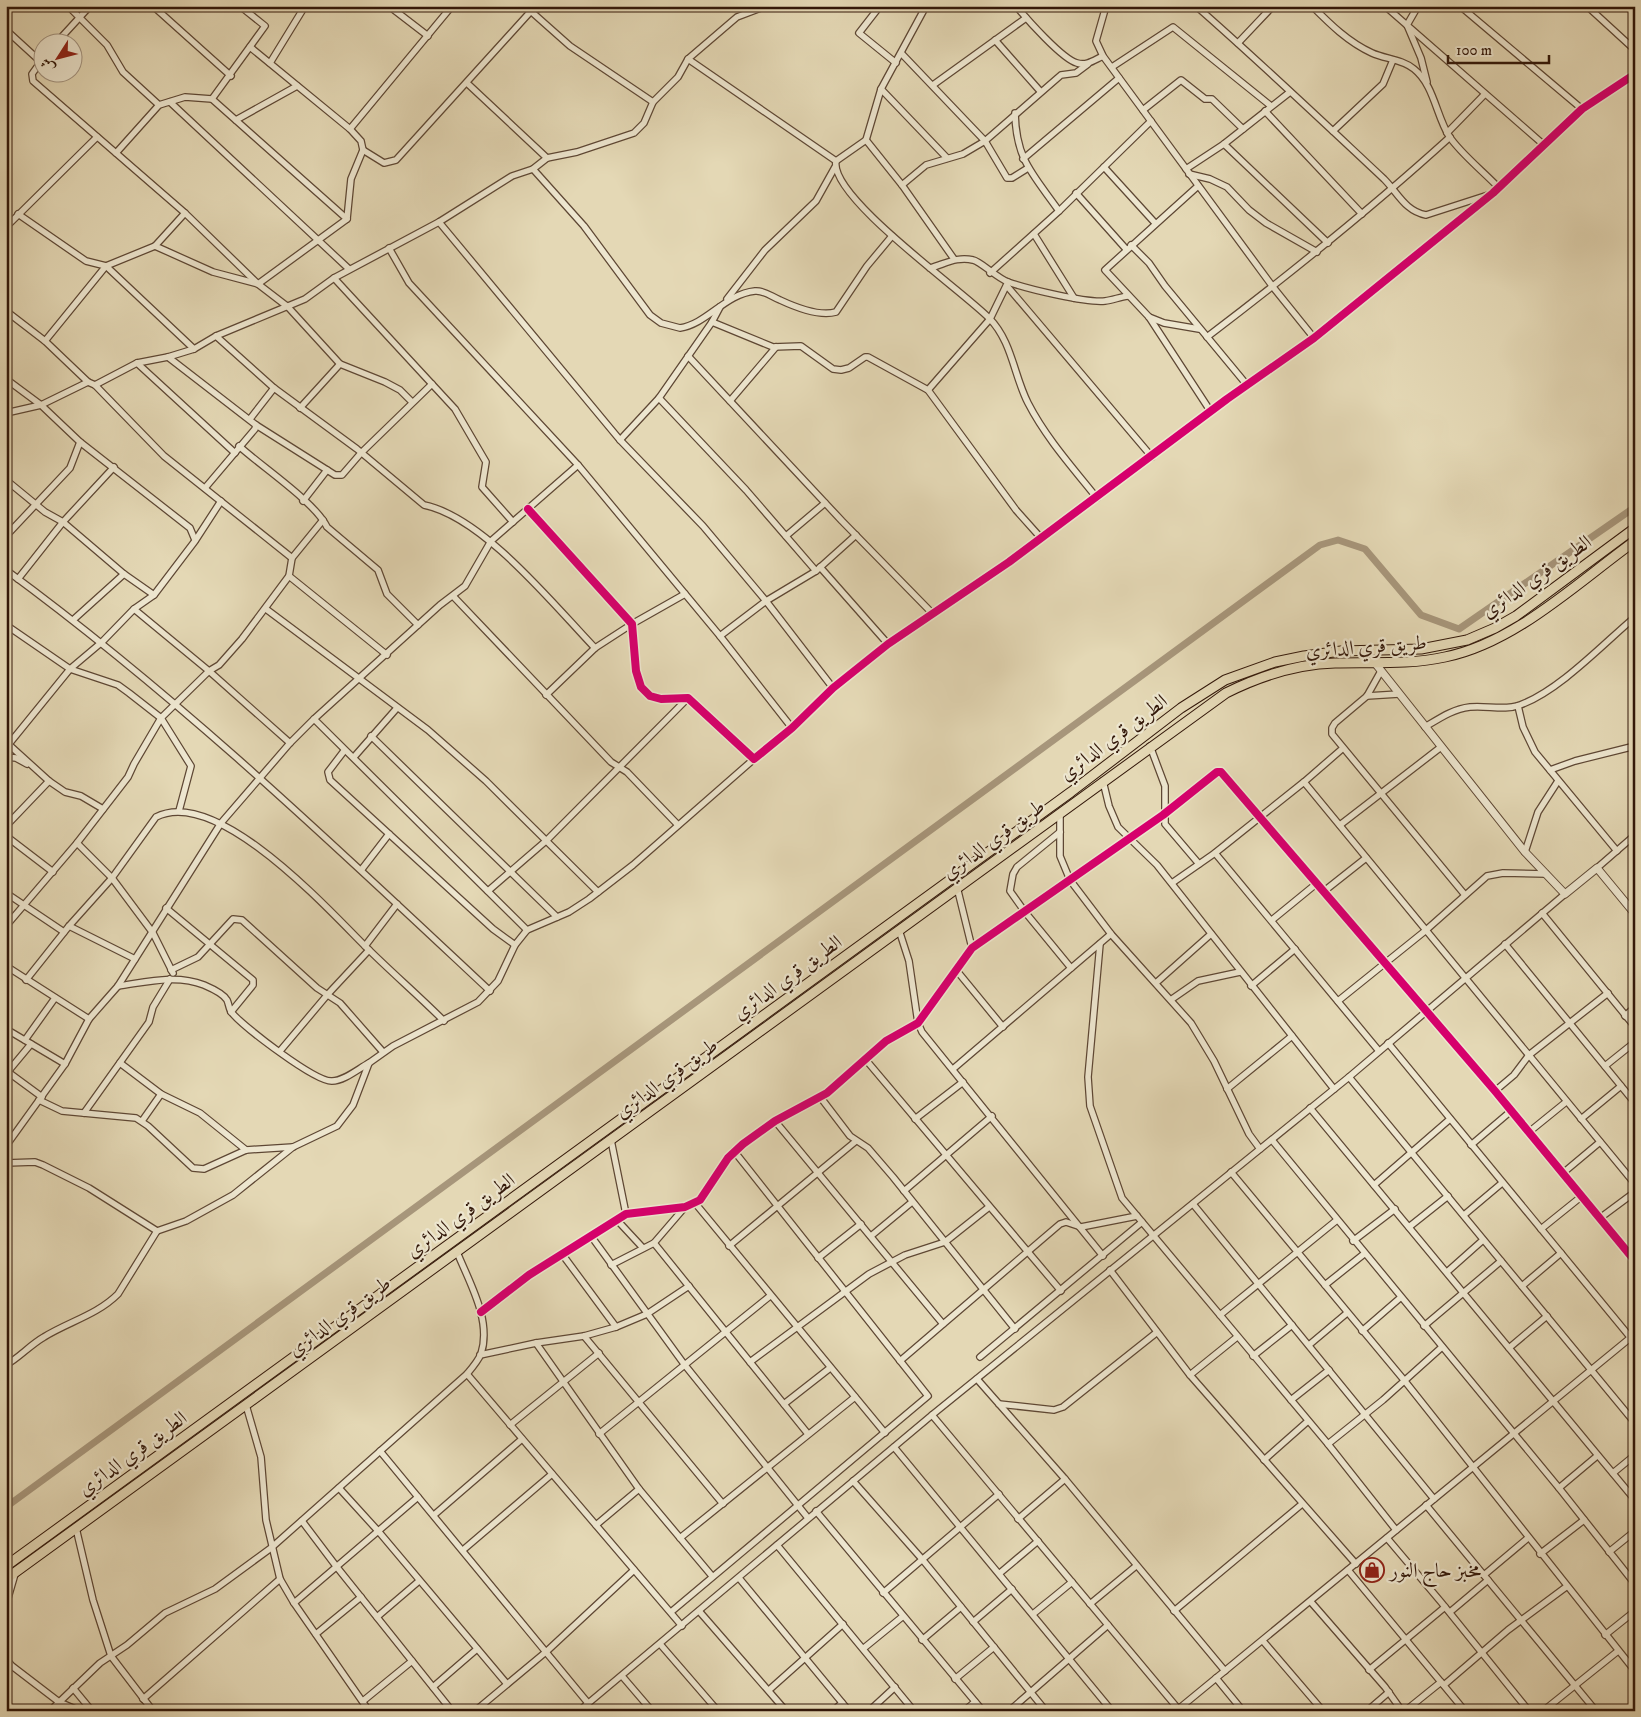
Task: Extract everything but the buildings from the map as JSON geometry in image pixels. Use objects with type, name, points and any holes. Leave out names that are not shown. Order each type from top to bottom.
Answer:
[{"type":"highway","name":"الطريق قري الدائري","points":[[6,1566],[834,964],[1196,698],[1225,680],[1288,659],[1341,651],[1421,649],[1467,640],[1495,628],[1516,616],[1635,528]]},
{"type":"highway","name":"طريق قري الدائري","points":[[6,1579],[1103,780],[1226,693],[1260,678],[1302,666],[1334,663],[1404,663],[1443,658],[1481,647],[1543,609],[1635,540]]},
{"type":"street","points":[[68,6],[107,45],[123,72],[159,105]]},
{"type":"street","points":[[65,32],[90,6]]},
{"type":"street","points":[[153,6],[231,76]]},
{"type":"street","points":[[212,99],[231,76],[266,26],[240,6]]},
{"type":"street","points":[[270,63],[305,6]]},
{"type":"street","points":[[389,6],[428,36]]},
{"type":"street","points":[[350,129],[452,6]]},
{"type":"street","points":[[525,6],[532,10],[570,46],[653,102]]},
{"type":"street","points":[[363,150],[379,161],[392,163],[468,84],[532,10],[548,6]]},
{"type":"street","points":[[95,385],[137,363],[168,357],[194,349],[216,336],[305,299],[349,269],[439,222],[512,176],[533,169],[547,158],[577,152],[634,133],[644,123],[653,102],[678,77],[688,59],[724,26],[747,9],[766,6]]},
{"type":"street","points":[[880,6],[859,33],[896,63]]},
{"type":"street","points":[[620,440],[659,398],[722,306],[764,250],[816,201],[835,164],[866,140],[881,88],[902,54],[926,6]]},
{"type":"street","points":[[1016,6],[1026,18],[1069,58],[1077,63],[1088,64]]},
{"type":"street","points":[[1106,6],[1096,41],[1103,56],[1273,287],[1314,338]]},
{"type":"street","points":[[1138,6],[1147,6]]},
{"type":"street","points":[[1196,6],[1333,131],[1393,188],[1404,205],[1416,213],[1426,215],[1493,193]]},
{"type":"street","points":[[1238,43],[1273,6]]},
{"type":"street","points":[[1312,6],[1348,38],[1371,53],[1414,68],[1430,91]]},
{"type":"street","points":[[1385,6],[1484,95],[1544,145]]},
{"type":"street","points":[[1407,26],[1418,6]]},
{"type":"street","points":[[1460,6],[1582,109]]},
{"type":"street","points":[[1587,6],[1635,50]]},
{"type":"street","points":[[933,85],[1026,18]]},
{"type":"street","points":[[1407,26],[1421,58],[1430,91],[1448,135],[1499,188]]},
{"type":"street","points":[[1112,67],[1173,27],[1271,106]]},
{"type":"street","points":[[6,30],[32,52]]},
{"type":"street","points":[[995,40],[1040,91]]},
{"type":"street","points":[[156,246],[213,272],[258,284],[348,219],[351,180],[363,150],[361,141],[350,129],[250,47]]},
{"type":"street","points":[[902,54],[985,141],[1007,178],[1012,178],[1028,168]]},
{"type":"street","points":[[902,185],[926,165],[963,154],[985,141],[1040,91],[1061,75],[1076,73],[1103,56]]},
{"type":"street","points":[[688,59],[835,164],[836,172],[866,213],[990,319],[1011,353],[1029,404],[1063,456],[1098,498]]},
{"type":"street","points":[[1333,131],[1383,84],[1393,60]]},
{"type":"street","points":[[118,986],[173,978],[204,985],[224,996],[231,1012],[280,1051],[311,1074],[328,1081],[340,1079],[369,1063],[383,1052],[478,1002],[490,991],[503,974],[515,945],[527,930],[557,917],[598,892],[754,758],[792,728],[834,688],[888,644],[1010,562],[1247,385],[1314,338],[1499,188],[1582,109],[1635,74]]},
{"type":"street","points":[[1023,159],[1119,78]]},
{"type":"street","points":[[1143,110],[1181,80],[1205,99],[1212,99],[1243,129]]},
{"type":"street","points":[[34,82],[184,213],[258,284],[288,307],[340,364],[348,369],[385,382],[400,390],[412,402]]},
{"type":"street","points":[[468,84],[547,158]]},
{"type":"street","points":[[236,120],[297,86]]},
{"type":"street","points":[[881,88],[947,158]]},
{"type":"street","points":[[1188,172],[1290,92]]},
{"type":"street","points":[[1207,337],[1317,252],[1393,188],[1448,135],[1484,95]]},
{"type":"street","points":[[116,153],[159,105],[185,97],[212,99],[348,219]]},
{"type":"street","points":[[170,102],[349,269]]},
{"type":"street","points":[[1265,112],[1362,214]]},
{"type":"street","points":[[1015,113],[1016,138],[1023,159],[1059,211]]},
{"type":"street","points":[[990,273],[1059,211],[1151,121]]},
{"type":"street","points":[[6,227],[97,137]]},
{"type":"street","points":[[866,140],[902,185],[954,258]]},
{"type":"street","points":[[1224,144],[1328,243]]},
{"type":"street","points":[[1104,167],[1155,223]]},
{"type":"street","points":[[533,169],[584,226],[656,320],[674,327],[685,328],[722,306]]},
{"type":"street","points":[[1188,172],[1227,187],[1249,210],[1266,223],[1317,252]]},
{"type":"street","points":[[1198,186],[1128,247],[1105,270],[1149,317],[1211,412]]},
{"type":"street","points":[[1076,193],[1128,247],[1149,263],[1199,329],[1247,385]]},
{"type":"street","points":[[44,341],[106,266],[156,246],[184,213]]},
{"type":"street","points":[[18,214],[86,261],[106,266],[194,349]]},
{"type":"street","points":[[439,222],[620,440],[703,526],[766,601],[834,688]]},
{"type":"street","points":[[1034,234],[1074,298]]},
{"type":"street","points":[[727,299],[754,291],[762,292],[819,313],[828,314],[836,312],[867,266],[892,236]]},
{"type":"street","points":[[389,248],[409,283],[578,465],[720,636],[792,728]]},
{"type":"street","points":[[930,268],[945,264],[954,258],[974,260],[1008,284],[1152,457]]},
{"type":"street","points":[[334,278],[455,410],[486,462],[482,487],[513,522]]},
{"type":"street","points":[[1008,284],[1074,298],[1107,301],[1128,296]]},
{"type":"street","points":[[928,390],[990,319],[1008,284]]},
{"type":"street","points":[[6,310],[44,341],[88,382],[95,385],[164,456],[292,558]]},
{"type":"street","points":[[1149,317],[1164,323],[1199,329]]},
{"type":"street","points":[[712,322],[776,347],[801,346],[833,369],[841,370],[868,357],[928,390],[1016,510],[1041,538]]},
{"type":"street","points":[[216,336],[274,388],[361,453],[424,505],[435,507],[455,516],[492,541],[595,648]]},
{"type":"street","points":[[730,401],[776,347]]},
{"type":"street","points":[[688,356],[825,503],[932,613]]},
{"type":"street","points":[[168,357],[256,425],[328,470],[342,476],[361,453],[432,384]]},
{"type":"street","points":[[137,363],[235,453]]},
{"type":"street","points":[[300,408],[340,364]]},
{"type":"street","points":[[6,379],[42,405],[80,442],[190,528],[195,540]]},
{"type":"street","points":[[6,413],[42,405],[88,382]]},
{"type":"street","points":[[250,419],[274,388]]},
{"type":"street","points":[[659,398],[888,644]]},
{"type":"street","points":[[205,488],[255,429],[256,425]]},
{"type":"street","points":[[6,536],[70,468],[80,442]]},
{"type":"street","points":[[239,446],[304,500],[327,527],[378,570],[387,594],[418,625]]},
{"type":"street","points":[[6,1146],[65,1064],[89,1019],[118,986],[220,823],[290,743],[418,625],[465,586],[492,541],[578,465]]},
{"type":"street","points":[[18,579],[64,522],[114,467]]},
{"type":"street","points":[[304,500],[328,470]]},
{"type":"street","points":[[6,480],[45,512],[64,522],[124,574],[154,595]]},
{"type":"street","points":[[102,809],[81,796],[65,792],[49,781],[8,743],[70,669],[102,642],[134,609],[154,595],[221,501]]},
{"type":"street","points":[[786,536],[825,503]]},
{"type":"street","points":[[528,509],[632,624],[636,671],[641,687],[650,696],[661,699],[688,698],[754,758]]},
{"type":"street","points":[[6,926],[77,844],[102,809],[128,778],[134,764],[162,718],[209,671],[219,665],[266,609],[289,576],[292,558],[323,520]]},
{"type":"street","points":[[720,636],[766,601],[818,569],[856,535]]},
{"type":"street","points":[[6,570],[102,642],[176,706],[362,869],[490,991]]},
{"type":"street","points":[[73,620],[124,574]]},
{"type":"street","points":[[289,576],[387,655]]},
{"type":"street","points":[[546,695],[595,648],[632,624],[685,594]]},
{"type":"street","points":[[453,596],[611,762],[622,768],[678,825]]},
{"type":"street","points":[[134,609],[209,671],[290,743]]},
{"type":"street","points":[[266,609],[428,730],[472,768],[598,892]]},
{"type":"street","points":[[1425,727],[1449,712],[1459,709],[1518,706],[1542,693],[1573,671],[1635,617]]},
{"type":"street","points":[[6,625],[70,669],[118,685],[162,718],[191,766],[179,810]]},
{"type":"street","points":[[1375,663],[1525,852],[1565,894]]},
{"type":"street","points":[[1381,671],[1367,696],[1332,728],[1332,734],[1342,749],[1465,895]]},
{"type":"street","points":[[1367,696],[1399,694]]},
{"type":"street","points":[[488,891],[547,840],[622,768],[688,698]]},
{"type":"street","points":[[1518,706],[1528,741],[1558,781],[1617,851]]},
{"type":"street","points":[[354,757],[397,708]]},
{"type":"street","points":[[314,720],[344,751],[354,757],[527,930]]},
{"type":"street","points":[[371,736],[557,917]]},
{"type":"street","points":[[1150,746],[1165,786],[1163,815],[1168,831],[1199,864]]},
{"type":"street","points":[[1550,770],[1580,759],[1635,746]]},
{"type":"street","points":[[1340,825],[1441,747]]},
{"type":"street","points":[[1172,883],[1260,819],[1342,749]]},
{"type":"street","points":[[344,751],[328,772],[330,780],[515,945]]},
{"type":"street","points":[[6,757],[16,758],[37,770]]},
{"type":"street","points":[[481,1312],[517,1283],[626,1214],[685,1207],[695,1204],[705,1194],[734,1151],[775,1121],[820,1098],[886,1041],[918,1023],[972,948],[1163,815],[1217,772],[1221,772],[1495,1090],[1635,1261]]},
{"type":"street","points":[[1103,780],[1114,820],[1122,833],[1149,856],[1172,883],[1251,986],[1334,1089]]},
{"type":"street","points":[[6,826],[49,781]]},
{"type":"street","points":[[1525,852],[1538,812],[1558,781]]},
{"type":"street","points":[[1304,782],[1635,1184]]},
{"type":"street","points":[[26,980],[69,926],[112,878],[156,817],[167,812],[179,810],[220,823],[262,851],[312,892],[367,948],[444,1021]]},
{"type":"street","points":[[1060,812],[1060,856],[1070,880],[1111,934],[1172,999],[1202,1038],[1249,1134],[1260,1149]]},
{"type":"street","points":[[1060,832],[1023,861],[1013,874],[1010,890],[1024,912],[1072,968]]},
{"type":"street","points":[[362,869],[389,834]]},
{"type":"street","points":[[582,1710],[894,1446],[1349,1077],[1425,1010],[1635,835]]},
{"type":"street","points":[[6,836],[53,872]]},
{"type":"street","points":[[77,844],[112,878],[152,933],[172,970],[173,978],[153,1007],[149,1022],[84,1113]]},
{"type":"street","points":[[1215,853],[1379,1051]]},
{"type":"street","points":[[1323,892],[1366,858]]},
{"type":"street","points":[[1597,868],[1635,914]]},
{"type":"street","points":[[1338,1001],[1384,962],[1425,931],[1487,876],[1503,873],[1546,874]]},
{"type":"street","points":[[1272,920],[1316,884]]},
{"type":"street","points":[[957,887],[972,948]]},
{"type":"street","points":[[6,893],[64,932]]},
{"type":"street","points":[[280,1051],[367,948],[397,904]]},
{"type":"street","points":[[166,908],[212,944],[253,980],[253,984],[231,1012]]},
{"type":"street","points":[[1542,913],[1635,1027]]},
{"type":"street","points":[[172,970],[198,957],[233,919],[242,920],[317,988],[340,1004],[383,1052]]},
{"type":"street","points":[[69,926],[135,959]]},
{"type":"street","points":[[899,930],[910,961],[918,1023],[922,1032],[992,1116],[1103,1256]]},
{"type":"street","points":[[953,1068],[1111,934]]},
{"type":"street","points":[[1157,982],[1211,934]]},
{"type":"street","points":[[1100,944],[1088,1077],[1090,1106],[1122,1198],[1328,1444],[1396,1530]]},
{"type":"street","points":[[1504,944],[1635,1103]]},
{"type":"street","points":[[1251,986],[1295,949]]},
{"type":"street","points":[[6,966],[89,1019]]},
{"type":"street","points":[[957,971],[1003,1026]]},
{"type":"street","points":[[1172,999],[1204,979],[1240,972]]},
{"type":"street","points":[[1495,1090],[1514,1075],[1529,1055],[1608,993]]},
{"type":"street","points":[[25,1040],[54,998]]},
{"type":"street","points":[[1625,1016],[1635,1008]]},
{"type":"street","points":[[6,1029],[65,1064]]},
{"type":"street","points":[[1227,1089],[1292,1036]]},
{"type":"street","points":[[1605,1066],[1635,1042]]},
{"type":"street","points":[[1388,1043],[1502,1183],[1632,1336],[1635,1343]]},
{"type":"street","points":[[31,1044],[7,1073],[62,1111],[129,1117],[142,1121],[193,1168],[204,1170],[246,1150],[294,1148]]},
{"type":"street","points":[[866,1060],[1061,1291]]},
{"type":"street","points":[[120,1063],[161,1094],[200,1114],[246,1150]]},
{"type":"street","points":[[6,1365],[25,1349],[46,1336],[66,1328],[111,1302],[118,1294],[157,1231],[186,1221],[233,1195],[294,1148],[331,1131],[345,1118],[356,1098],[369,1063]]},
{"type":"street","points":[[1349,1077],[1635,1423]]},
{"type":"street","points":[[915,1119],[963,1082]]},
{"type":"street","points":[[1581,1119],[1620,1086]]},
{"type":"street","points":[[142,1121],[161,1094]]},
{"type":"street","points":[[820,1098],[846,1131],[868,1148],[1015,1329]]},
{"type":"street","points":[[1529,1132],[1566,1102]]},
{"type":"street","points":[[1310,1108],[1635,1500]]},
{"type":"street","points":[[1471,1145],[1511,1111]]},
{"type":"street","points":[[904,1191],[992,1116]]},
{"type":"street","points":[[1374,1185],[1450,1120]]},
{"type":"street","points":[[775,1121],[943,1324]]},
{"type":"street","points":[[611,1140],[626,1214]]},
{"type":"street","points":[[729,1246],[856,1140]]},
{"type":"street","points":[[1272,1140],[1400,1298],[1559,1488],[1635,1584]]},
{"type":"street","points":[[1563,1173],[1600,1142]]},
{"type":"street","points":[[670,1612],[928,1396],[734,1151]]},
{"type":"street","points":[[6,1164],[35,1162],[43,1165],[89,1188],[157,1231]]},
{"type":"street","points":[[1230,1172],[1404,1380],[1635,1672]]},
{"type":"street","points":[[1464,1215],[1502,1183]]},
{"type":"street","points":[[1600,1218],[1635,1192]]},
{"type":"street","points":[[1409,1227],[1448,1196]]},
{"type":"street","points":[[1541,1229],[1582,1196]]},
{"type":"street","points":[[871,1236],[912,1202]]},
{"type":"street","points":[[695,1204],[795,1327],[885,1433]]},
{"type":"street","points":[[1193,1204],[1434,1499]]},
{"type":"street","points":[[611,1265],[654,1243],[685,1207]]},
{"type":"street","points":[[750,1362],[868,1274],[892,1261],[946,1242],[990,1207]]},
{"type":"street","points":[[1354,1241],[1395,1209]]},
{"type":"street","points":[[900,1361],[1063,1223],[1081,1227],[1137,1216]]},
{"type":"street","points":[[617,1220],[642,1248]]},
{"type":"street","points":[[1220,1315],[1336,1220]]},
{"type":"street","points":[[980,1357],[1142,1222]]},
{"type":"street","points":[[818,1258],[861,1224]]},
{"type":"street","points":[[591,1236],[684,1364],[808,1518]]},
{"type":"street","points":[[1446,1272],[1483,1240]]},
{"type":"street","points":[[654,1243],[808,1434]]},
{"type":"street","points":[[50,1711],[100,1663],[112,1656],[170,1609],[215,1589],[271,1548],[467,1374],[480,1355],[483,1330],[481,1312],[457,1252]]},
{"type":"street","points":[[1522,1286],[1561,1253]]},
{"type":"street","points":[[562,1254],[616,1327]]},
{"type":"street","points":[[1325,1285],[1364,1254]]},
{"type":"street","points":[[1424,1326],[1501,1261]]},
{"type":"street","points":[[1110,1270],[1190,1376],[1356,1564]]},
{"type":"street","points":[[480,1355],[536,1343],[584,1336],[616,1327],[647,1314],[689,1286]]},
{"type":"street","points":[[599,1434],[770,1296]]},
{"type":"street","points":[[1362,1331],[1400,1298]]},
{"type":"street","points":[[1309,1345],[1347,1313]]},
{"type":"street","points":[[1509,1348],[1547,1316]]},
{"type":"street","points":[[1253,1356],[1292,1325]]},
{"type":"street","points":[[999,1404],[1054,1410],[1063,1407],[1156,1333]]},
{"type":"street","points":[[584,1336],[723,1504]]},
{"type":"street","points":[[932,1415],[1178,1710],[1632,1336]]},
{"type":"street","points":[[1190,1376],[1237,1337]]},
{"type":"street","points":[[536,1343],[599,1434],[640,1488],[712,1576]]},
{"type":"street","points":[[1328,1444],[1442,1347]]},
{"type":"street","points":[[510,1425],[599,1353]]},
{"type":"street","points":[[784,1404],[830,1368]]},
{"type":"street","points":[[1291,1400],[1329,1370]]},
{"type":"street","points":[[467,1374],[682,1626]]},
{"type":"street","points":[[977,1379],[1065,1479],[1225,1671]]},
{"type":"street","points":[[680,1538],[855,1397]]},
{"type":"street","points":[[246,1405],[262,1462],[262,1487],[271,1548],[280,1579],[294,1603],[369,1711]]},
{"type":"street","points":[[1264,1460],[1308,1421]]},
{"type":"street","points":[[434,1515],[522,1439]]},
{"type":"street","points":[[894,1446],[1112,1711]]},
{"type":"street","points":[[380,1451],[588,1703]]},
{"type":"street","points":[[1613,1473],[1635,1455]]},
{"type":"street","points":[[1559,1488],[1597,1456]]},
{"type":"street","points":[[463,1550],[552,1474]]},
{"type":"street","points":[[1018,1519],[1065,1479]]},
{"type":"street","points":[[853,1481],[922,1559],[1046,1711]]},
{"type":"street","points":[[338,1488],[379,1532],[419,1582],[507,1684]]},
{"type":"street","points":[[596,1526],[640,1488]]},
{"type":"street","points":[[883,1593],[999,1494]]},
{"type":"street","points":[[294,1603],[418,1497]]},
{"type":"street","points":[[1174,1612],[1302,1504]]},
{"type":"street","points":[[1426,1505],[1596,1711]]},
{"type":"street","points":[[816,1511],[983,1711]]},
{"type":"street","points":[[1540,1554],[1584,1520]]},
{"type":"street","points":[[302,1521],[360,1597],[452,1711]]},
{"type":"street","points":[[76,1528],[93,1600],[112,1656],[153,1711]]},
{"type":"street","points":[[1609,1552],[1635,1531]]},
{"type":"street","points":[[1387,1538],[1448,1609],[1529,1711]]},
{"type":"street","points":[[1369,1670],[1406,1639],[1448,1609],[1528,1538]]},
{"type":"street","points":[[1000,1573],[1038,1541]]},
{"type":"street","points":[[777,1545],[864,1648],[914,1711]]},
{"type":"street","points":[[1090,1604],[1136,1566]]},
{"type":"street","points":[[475,1711],[547,1651],[634,1570]]},
{"type":"street","points":[[1348,1570],[1465,1711]]},
{"type":"street","points":[[6,1605],[16,1572]]},
{"type":"street","points":[[739,1578],[804,1659],[849,1711]]},
{"type":"street","points":[[143,1699],[280,1579]]},
{"type":"street","points":[[377,1617],[419,1582]]},
{"type":"street","points":[[1033,1614],[1072,1582]]},
{"type":"street","points":[[1311,1602],[1404,1711],[1566,1587]]},
{"type":"street","points":[[973,1622],[1012,1589]]},
{"type":"street","points":[[316,1634],[360,1597]]},
{"type":"street","points":[[922,1640],[961,1607]]},
{"type":"street","points":[[699,1611],[786,1711]]},
{"type":"street","points":[[1605,1635],[1635,1611]]},
{"type":"street","points":[[864,1648],[902,1616]]},
{"type":"street","points":[[769,1690],[843,1624]]},
{"type":"street","points":[[1009,1711],[1108,1625]]},
{"type":"street","points":[[1263,1641],[1323,1711]]},
{"type":"street","points":[[660,1644],[718,1711]]},
{"type":"street","points":[[956,1679],[994,1647]]},
{"type":"street","points":[[433,1687],[477,1649]]},
{"type":"street","points":[[1543,1711],[1618,1651]]},
{"type":"street","points":[[6,1659],[12,1666],[59,1702],[80,1711]]},
{"type":"street","points":[[363,1701],[412,1661]]},
{"type":"street","points":[[622,1676],[652,1711]]},
{"type":"street","points":[[1216,1678],[1243,1711]]},
{"type":"street","points":[[869,1711],[895,1687]]},
{"type":"street","points":[[73,1688],[92,1711]]},
{"type":"street","points":[[1367,1711],[1389,1692]]},
{"type":"street","points":[[964,1711],[975,1702]]},
{"type":"street","points":[[834,1711],[842,1703]]},
{"type":"waterway","points":[[6,1507],[1320,545],[1338,540],[1365,549],[1421,615],[1459,629],[1635,507]]},
{"type":"cycle path","points":[[528,509],[632,624],[636,671],[641,687],[650,696],[661,699],[688,698],[754,759],[792,728],[833,688],[888,644],[1009,562],[1227,399],[1314,338],[1493,193],[1582,109],[1635,74]]},
{"type":"cycle path","points":[[481,1312],[529,1275],[626,1214],[685,1207],[700,1200],[728,1158],[743,1144],[775,1121],[827,1093],[886,1041],[918,1023],[972,948],[1163,815],[1217,772],[1221,772],[1495,1091],[1635,1261]]},
{"type":"place","name":"مخبز حاج النور","points":[[1372,1570]]}]
